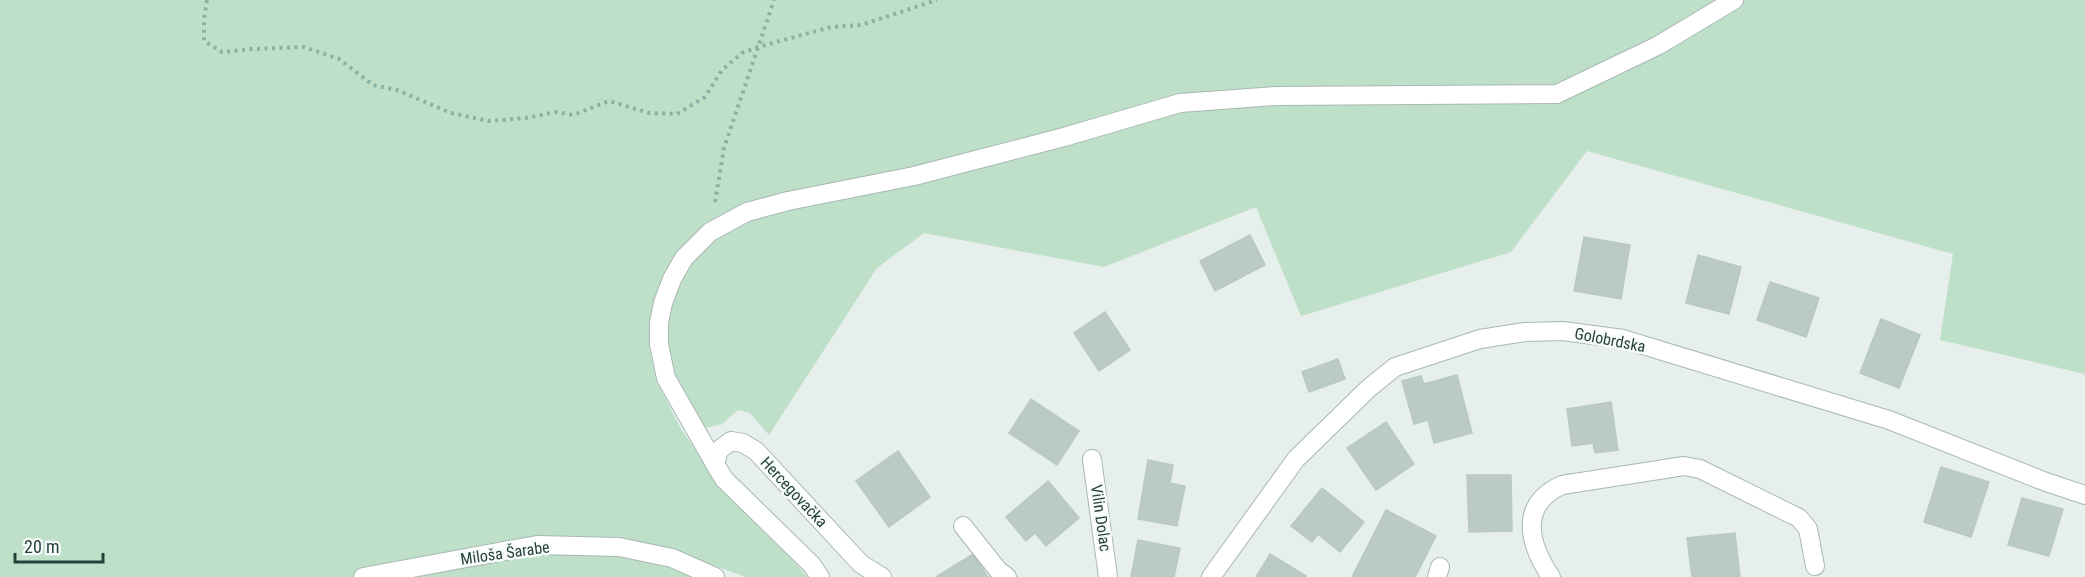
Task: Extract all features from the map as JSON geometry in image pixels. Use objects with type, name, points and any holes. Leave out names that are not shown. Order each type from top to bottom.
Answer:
[{"type":"street","points":[[820,577],[812,565],[724,479],[666,378],[659,344],[659,323],[663,303],[672,279],[684,258],[710,232],[747,212],[788,201],[914,176],[1064,137],[1180,103],[1276,96],[1557,94],[1659,45],[1734,0]]},
{"type":"street","name":"Golobrdska","points":[[1211,577],[1296,459],[1369,388],[1395,368],[1480,339],[1525,332],[1563,331],[1623,339],[1889,420],[2085,495]]},
{"type":"street","name":"Hercegovačka","points":[[715,464],[719,450],[731,441],[743,443],[756,450],[861,564],[882,577]]},
{"type":"street","name":"Vilin Dolac","points":[[1092,459],[1108,577]]},
{"type":"street","points":[[1551,577],[1541,561],[1532,534],[1532,519],[1538,502],[1546,492],[1562,485],[1684,466],[1700,469],[1799,518],[1808,529],[1815,566]]},
{"type":"street","points":[[963,526],[998,570],[1007,577]]},
{"type":"street","name":"Miloša Šarabe","points":[[363,577],[537,545],[619,547],[672,558],[715,577]]},
{"type":"path","points":[[207,0],[204,41],[222,52],[304,47],[339,59],[373,85],[397,90],[451,113],[489,121],[526,118],[556,112],[573,115],[609,100],[649,113],[677,114],[705,97],[722,70],[742,53],[831,27],[861,25],[937,0]]},
{"type":"path","points":[[710,232],[724,148],[774,0]]},
{"type":"green space","points":[[0,0],[1726,0],[1557,90],[1179,99],[707,228],[654,322],[649,346],[657,382],[680,427],[715,479],[778,543],[807,577],[746,577],[684,555],[693,577],[0,577]]},
{"type":"green space","points":[[1743,0],[2085,0],[2085,374],[1940,340],[1953,254],[1587,151],[1511,252],[1301,316],[1256,207],[1104,267],[924,233],[877,268],[769,435],[750,413],[738,410],[722,424],[706,428],[695,419],[670,377],[663,343],[675,280],[712,235],[749,215],[1181,107],[1558,98]]},
{"type":"building","points":[[1250,235],[1265,265],[1215,291],[1200,261]]},
{"type":"building","points":[[1584,237],[1630,245],[1621,299],[1574,291]]},
{"type":"building","points":[[1698,255],[1741,267],[1729,314],[1686,303]]},
{"type":"building","points":[[1770,282],[1819,298],[1806,337],[1757,320]]},
{"type":"building","points":[[1105,312],[1130,350],[1099,371],[1074,333]]},
{"type":"building","points":[[1881,319],[1920,335],[1899,388],[1860,373]]},
{"type":"building","points":[[1338,359],[1345,379],[1309,392],[1302,372]]},
{"type":"building","points":[[1457,375],[1472,433],[1434,443],[1428,420],[1414,424],[1402,381],[1421,376],[1424,384]]},
{"type":"building","points":[[1031,399],[1079,431],[1057,465],[1009,433]]},
{"type":"building","points":[[1611,402],[1618,450],[1595,453],[1593,443],[1572,446],[1567,409]]},
{"type":"building","points":[[1386,422],[1414,464],[1376,490],[1347,448]]},
{"type":"building","points":[[898,451],[930,497],[889,527],[856,481]]},
{"type":"building","points":[[1148,460],[1173,465],[1170,483],[1185,486],[1177,526],[1138,519]]},
{"type":"building","points":[[1941,467],[1989,482],[1971,537],[1924,522]]},
{"type":"building","points":[[1467,475],[1511,475],[1512,531],[1469,532]]},
{"type":"building","points":[[1048,481],[1079,518],[1046,546],[1035,533],[1026,541],[1006,517]]},
{"type":"building","points":[[1322,488],[1364,522],[1340,552],[1318,534],[1312,542],[1291,526]]},
{"type":"building","points":[[2022,498],[2063,509],[2049,556],[2008,545]]},
{"type":"building","points":[[1386,510],[1436,536],[1415,577],[1352,577]]},
{"type":"building","points":[[1735,533],[1740,577],[1692,577],[1687,538]]},
{"type":"building","points":[[1138,540],[1180,548],[1174,577],[1131,577]]},
{"type":"building","points":[[973,554],[988,577],[936,577]]},
{"type":"building","points":[[1270,554],[1306,576],[1306,577],[1256,577]]}]
